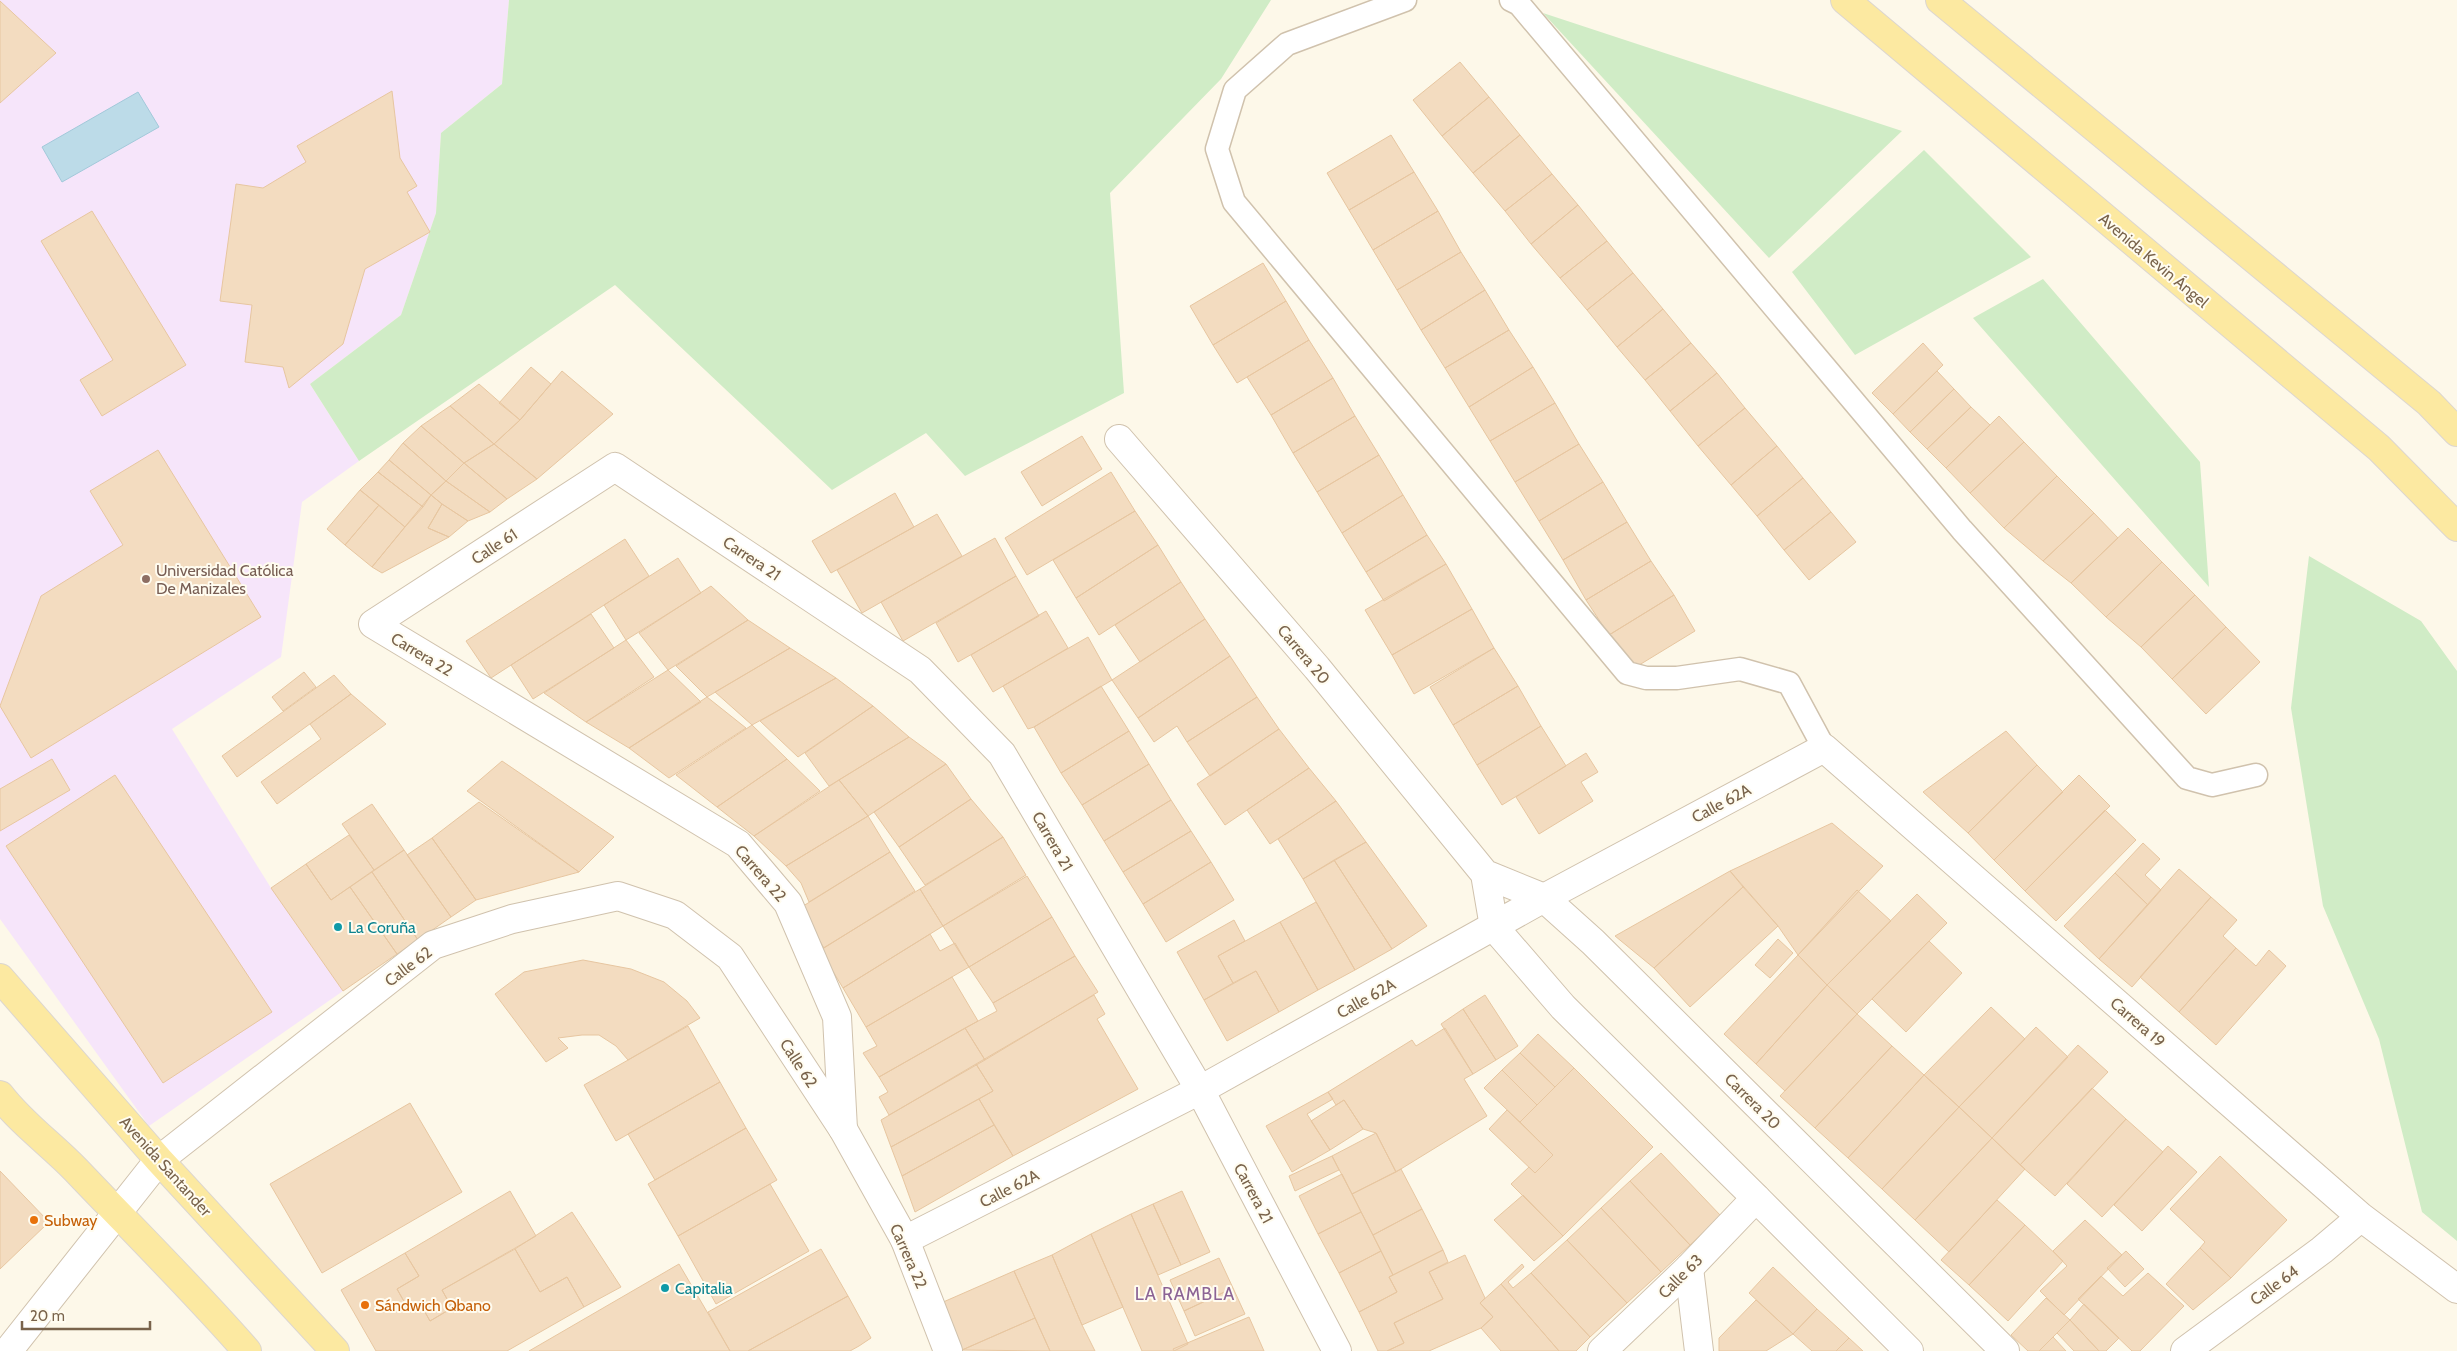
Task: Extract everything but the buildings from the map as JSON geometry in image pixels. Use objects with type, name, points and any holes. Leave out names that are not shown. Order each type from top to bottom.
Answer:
[{"type":"main road","name":"Avenida Kevin Ángel","points":[[1844,0],[2379,448],[2457,527]]},
{"type":"main road","points":[[1940,0],[2422,396],[2457,432]]},
{"type":"main road","name":"Avenida Santander","points":[[0,978],[159,1160],[335,1351]]},
{"type":"main road","points":[[0,1095],[13,1112],[75,1169],[116,1214],[202,1299],[247,1351]]},
{"type":"street","name":"Carrera 20","points":[[1119,438],[1316,668],[1484,874],[1494,927]]},
{"type":"street","name":"Calle 61","points":[[373,624],[615,467]]},
{"type":"street","name":"Carrera 21","points":[[615,467],[920,670],[1002,754],[1200,1090],[1337,1351]]},
{"type":"street","name":"Carrera 22","points":[[373,624],[738,844],[788,903],[837,1017],[843,1129],[905,1240],[948,1351]]},
{"type":"street","name":"Calle 62A","points":[[905,1240],[1200,1090],[1544,898],[1824,748]]},
{"type":"street","name":"Carrera 19","points":[[1824,748],[2361,1217],[2457,1289]]},
{"type":"street","name":"Carrera 20","points":[[1484,874],[1544,898],[1593,942],[2005,1351]]},
{"type":"street","name":"Calle 62","points":[[8,1351],[159,1160],[433,946],[512,919],[618,896],[675,915],[730,957],[843,1129]]},
{"type":"street","points":[[1494,927],[1564,1007],[1909,1351]]},
{"type":"street","name":"Calle 63","points":[[1602,1351],[1689,1268],[1756,1198]]},
{"type":"street","name":"Calle 64","points":[[2185,1351],[2322,1250],[2361,1217]]},
{"type":"street","points":[[1689,1268],[1699,1351]]},
{"type":"lane","points":[[1405,0],[1288,44],[1235,90],[1217,149],[1234,202],[1627,673],[1646,678],[1677,678],[1740,669],[1789,683],[1824,748]]},
{"type":"lane","points":[[1511,0],[1519,4],[1962,530],[2187,778],[2212,785],[2256,775]]},
{"type":"shaded area","name":"Universidad Católica De Manizales","points":[[0,0],[509,0],[502,84],[441,133],[436,213],[401,315],[310,384],[359,461],[302,502],[281,657],[172,729],[271,888],[343,991],[149,1126],[0,919]]},
{"type":"green space","points":[[509,0],[1271,0],[1221,79],[1110,193],[1124,393],[965,476],[926,433],[832,490],[615,285],[359,461],[310,384],[401,315],[436,213],[441,133],[502,84]]},
{"type":"green space","points":[[1543,13],[1902,131],[1769,258]]},
{"type":"green space","points":[[1924,150],[2031,257],[1855,355],[1792,272]]},
{"type":"green space","points":[[2043,279],[2200,462],[2209,587],[1973,318]]},
{"type":"green space","points":[[2309,556],[2421,621],[2457,671],[2457,1241],[2422,1212],[2379,1039],[2323,906],[2291,708]]},
{"type":"water","points":[[138,92],[159,127],[62,182],[42,147]]},
{"type":"place","name":"Universidad Católica De Manizales","points":[[146,579]]},
{"type":"place","name":"La Coruña","points":[[338,927]]},
{"type":"place","name":"Subway","points":[[34,1220]]},
{"type":"place","name":"Capitalia","points":[[665,1288]]},
{"type":"place","name":"Sándwich Qbano","points":[[365,1305]]},
{"type":"district","name":"LA RAMBLA","points":[[1185,1294]]}]
